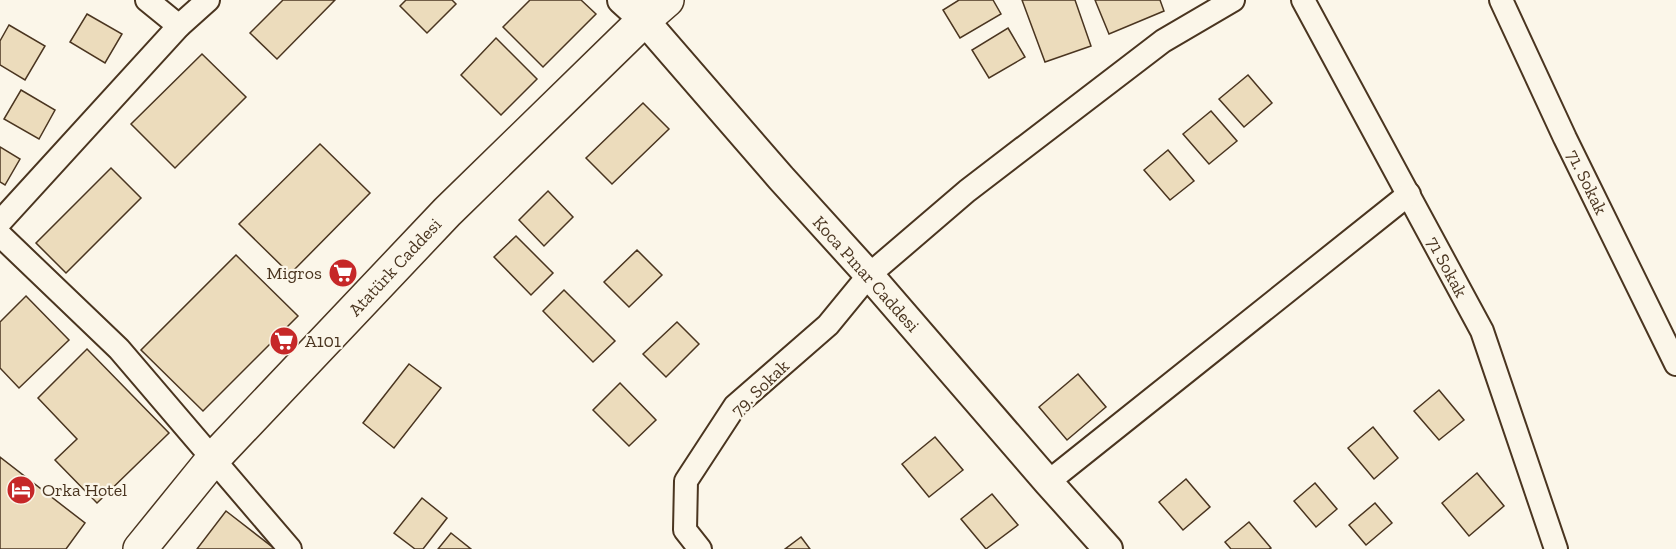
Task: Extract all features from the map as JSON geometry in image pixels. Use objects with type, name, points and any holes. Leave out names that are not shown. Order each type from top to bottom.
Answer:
[{"type":"main road","name":"Atatürk Caddesi","points":[[140,549],[213,459],[645,7]]},
{"type":"street","points":[[147,0],[179,26]]},
{"type":"street","points":[[0,222],[179,26],[208,0]]},
{"type":"street","name":"79. Sokak","points":[[700,549],[685,530],[686,481],[735,406],[828,326],[869,275],[967,191],[1162,41],[1233,0]]},
{"type":"street","name":"71 Sokak","points":[[1303,0],[1482,331],[1556,549]]},
{"type":"street","name":"71. Sokak","points":[[1501,0],[1565,138],[1676,363]]},
{"type":"street","name":"Koca Pınar Caddesi","points":[[645,7],[781,178],[869,275],[1108,549]]},
{"type":"street","points":[[1048,482],[1408,194]]},
{"type":"street","points":[[0,235],[119,348],[290,549]]},
{"type":"building","points":[[283,0],[335,0],[277,59],[250,33]]},
{"type":"building","points":[[406,0],[452,0],[456,4],[427,33],[400,6]]},
{"type":"building","points":[[530,0],[581,0],[596,14],[543,67],[503,27]]},
{"type":"building","points":[[959,0],[993,0],[1001,14],[960,38],[943,10]]},
{"type":"building","points":[[1022,0],[1075,0],[1091,46],[1045,62]]},
{"type":"building","points":[[1095,0],[1160,0],[1164,11],[1109,34]]},
{"type":"building","points":[[87,14],[122,34],[105,63],[70,42]]},
{"type":"building","points":[[9,25],[45,46],[25,80],[0,65],[0,41]]},
{"type":"building","points":[[1008,28],[1025,57],[989,78],[972,50]]},
{"type":"building","points":[[496,38],[537,79],[501,115],[461,75]]},
{"type":"building","points":[[202,54],[246,97],[175,168],[131,124]]},
{"type":"building","points":[[1248,75],[1272,103],[1244,127],[1219,99]]},
{"type":"building","points":[[21,90],[55,110],[39,139],[4,119]]},
{"type":"building","points":[[643,103],[669,129],[612,184],[586,158]]},
{"type":"building","points":[[1211,111],[1237,141],[1209,164],[1183,134]]},
{"type":"building","points":[[320,144],[370,193],[290,274],[239,224]]},
{"type":"building","points":[[0,147],[20,159],[5,185],[0,182]]},
{"type":"building","points":[[1168,150],[1194,181],[1170,200],[1144,170]]},
{"type":"building","points":[[111,168],[141,198],[66,273],[36,243]]},
{"type":"building","points":[[548,191],[573,217],[544,246],[519,220]]},
{"type":"building","points":[[516,236],[553,273],[531,295],[494,257]]},
{"type":"building","points":[[637,250],[662,275],[629,307],[604,282]]},
{"type":"building","points":[[236,255],[298,316],[203,411],[141,350]]},
{"type":"building","points":[[564,290],[615,341],[593,362],[543,311]]},
{"type":"building","points":[[26,296],[69,340],[19,388],[0,368],[0,322]]},
{"type":"building","points":[[677,322],[699,344],[666,377],[643,354]]},
{"type":"building","points":[[87,349],[169,433],[97,503],[55,460],[77,439],[38,398]]},
{"type":"building","points":[[409,364],[441,388],[394,448],[363,423]]},
{"type":"building","points":[[1078,374],[1106,407],[1067,440],[1039,407]]},
{"type":"building","points":[[620,383],[656,420],[629,446],[593,410]]},
{"type":"building","points":[[1439,390],[1464,420],[1439,440],[1414,411]]},
{"type":"building","points":[[1373,427],[1398,458],[1374,479],[1348,448]]},
{"type":"building","points":[[935,437],[963,470],[929,497],[902,464]]},
{"type":"building","name":"Orka Hotel","points":[[0,457],[85,523],[66,549],[0,549]]},
{"type":"building","points":[[1477,473],[1504,506],[1469,536],[1442,503]]},
{"type":"building","points":[[1186,479],[1210,507],[1183,530],[1159,502]]},
{"type":"building","points":[[1315,483],[1337,509],[1316,527],[1294,501]]},
{"type":"building","points":[[992,494],[1018,525],[986,549],[961,519]]},
{"type":"building","points":[[422,498],[447,518],[423,549],[415,549],[394,533]]},
{"type":"building","points":[[1375,503],[1392,523],[1366,545],[1349,525]]},
{"type":"building","points":[[226,511],[275,549],[197,549]]},
{"type":"building","points":[[1249,522],[1271,548],[1231,549],[1225,542]]},
{"type":"building","points":[[451,533],[471,549],[438,549]]},
{"type":"building","points":[[801,537],[810,549],[785,549]]},
{"type":"place","name":"Migros","points":[[343,273]]},
{"type":"place","name":"A101","points":[[284,341]]},
{"type":"place","name":"Orka Hotel","points":[[21,490]]}]
